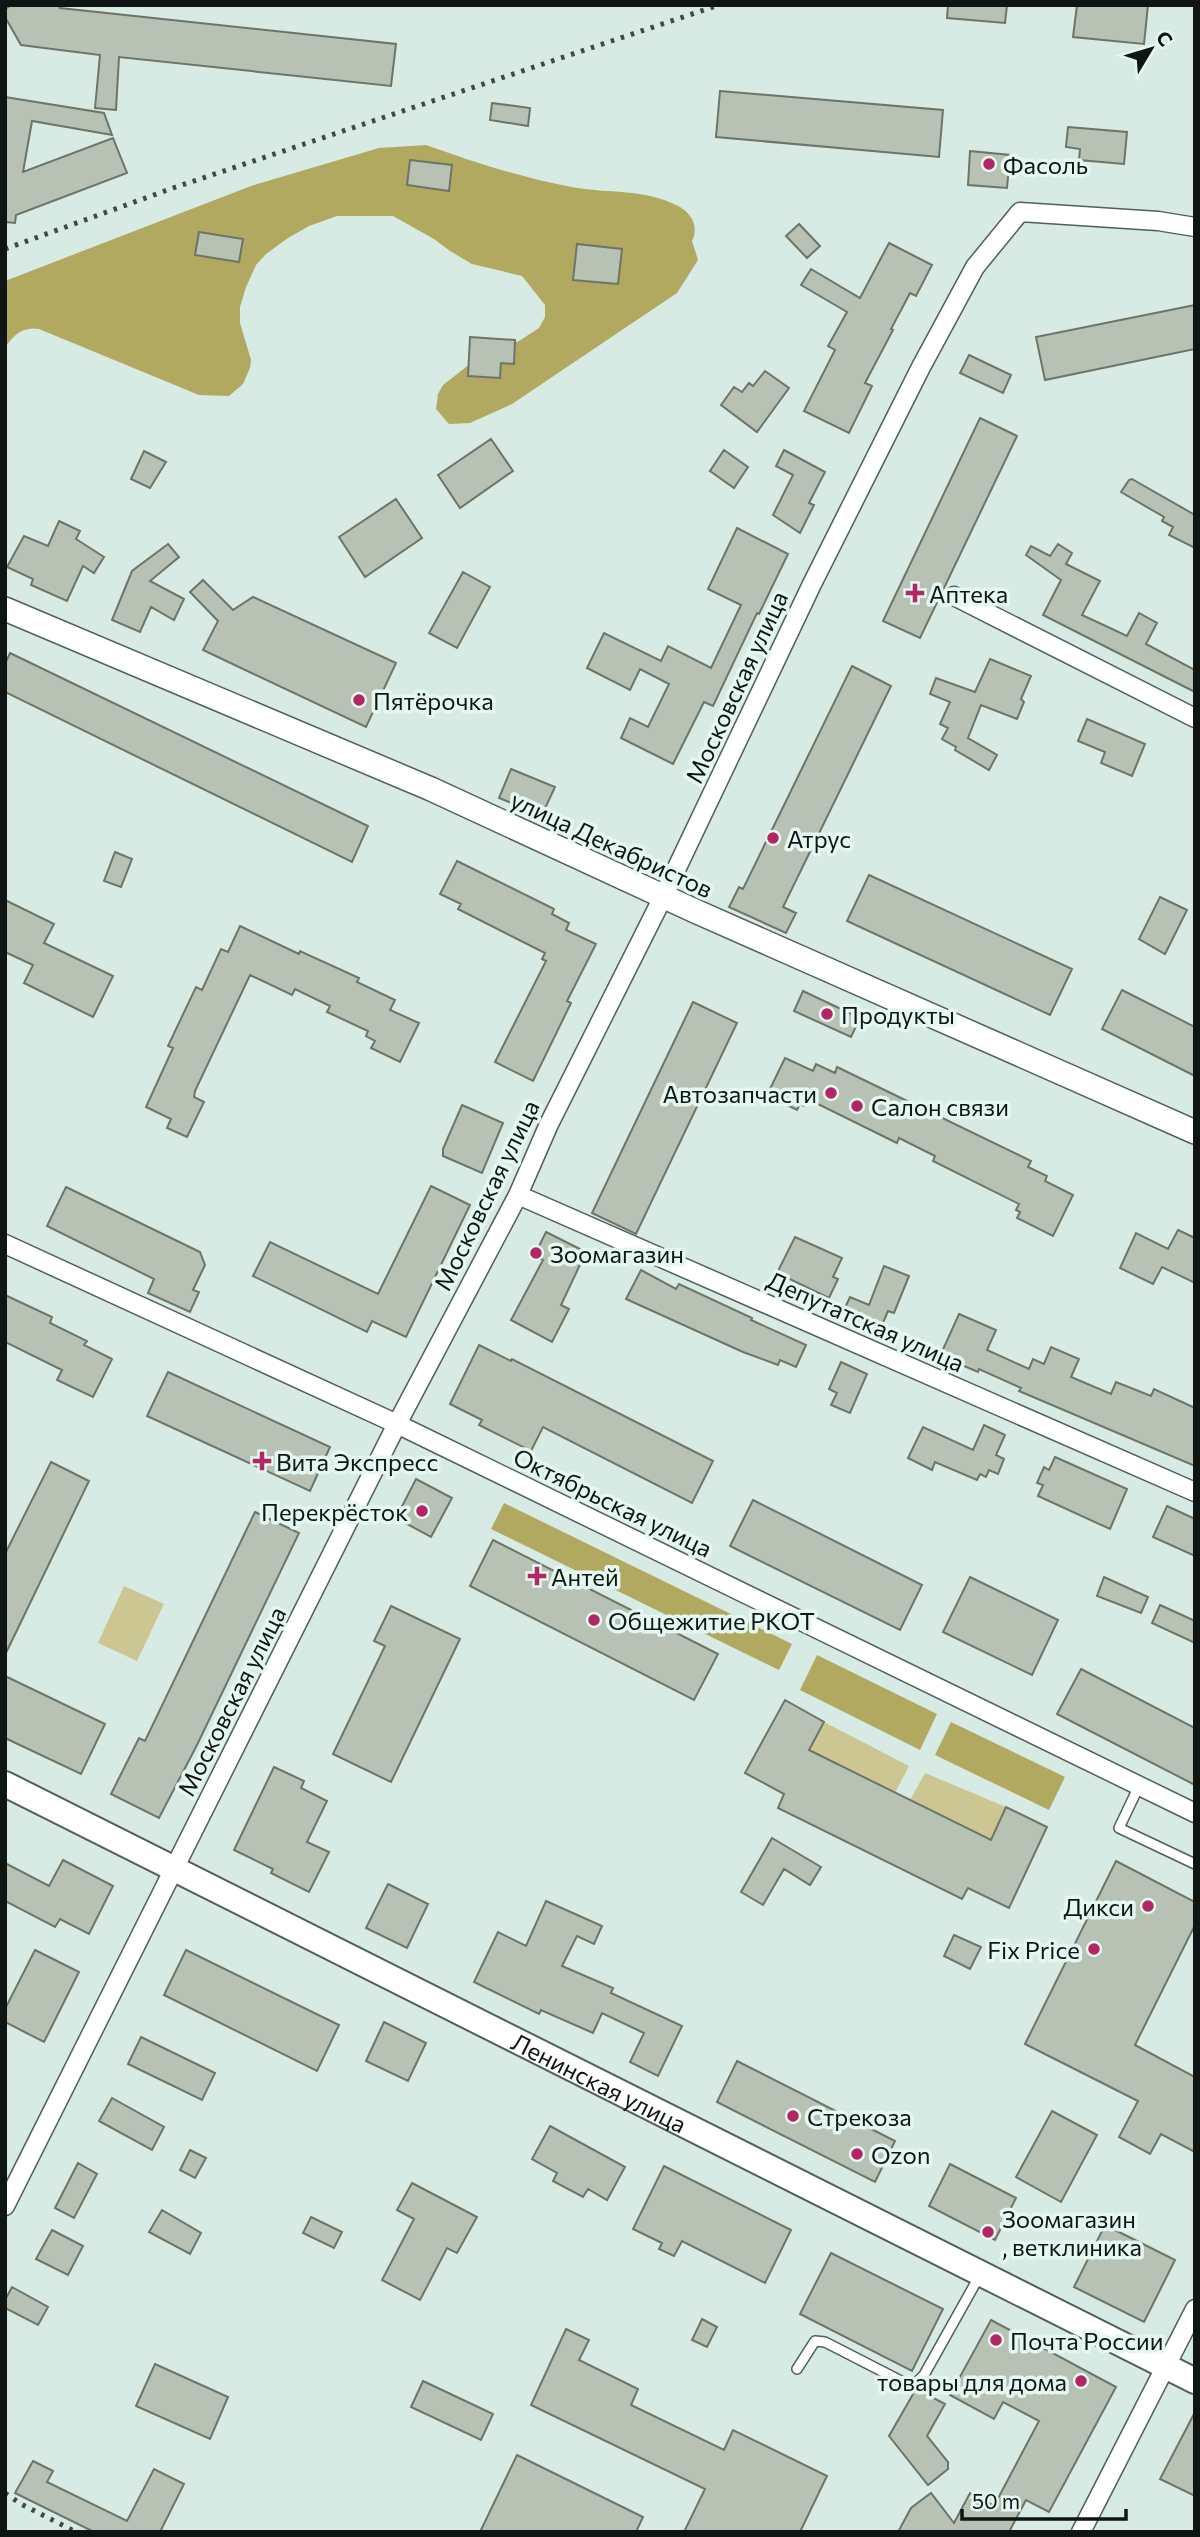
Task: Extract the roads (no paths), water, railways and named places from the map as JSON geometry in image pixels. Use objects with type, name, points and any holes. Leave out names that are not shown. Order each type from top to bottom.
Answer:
[{"type":"main road","name":"Ленинская улица","points":[[5,1784],[1195,2381]]},
{"type":"street","name":"Московская улица","points":[[5,2206],[397,1424],[518,1195],[549,1124],[663,897],[806,596],[921,367],[975,267],[1020,212],[1158,221],[1195,227]]},
{"type":"street","points":[[954,596],[1195,718]]},
{"type":"street","name":"улица Декабристов","points":[[5,609],[431,789],[663,897],[1195,1132]]},
{"type":"street","name":"Депутатская улица","points":[[518,1195],[1195,1492]]},
{"type":"street","name":"Октябрьская улица","points":[[5,1244],[397,1424],[1195,1813]]},
{"type":"street","points":[[1081,2532],[1195,2309]]},
{"type":"lane","points":[[1139,1786],[1119,1828],[1195,1864]]},
{"type":"lane","points":[[797,2369],[815,2341],[825,2342],[905,2383],[916,2382],[924,2375],[981,2274]]},
{"type":"railway","points":[[5,249],[173,188],[719,5]]},
{"type":"railway","points":[[5,2493],[76,2532]]},
{"type":"place","name":"Фасоль","points":[[989,164]]},
{"type":"place","name":"Аптека","points":[[915,593]]},
{"type":"place","name":"Пятёрочка","points":[[359,700]]},
{"type":"place","name":"Атрус","points":[[773,838]]},
{"type":"place","name":"Продукты","points":[[827,1014]]},
{"type":"place","name":"Автозапчасти","points":[[831,1093]]},
{"type":"place","name":"Салон связи","points":[[857,1106]]},
{"type":"place","name":"Зоомагазин","points":[[536,1253]]},
{"type":"place","name":"Вита Экспресс","points":[[262,1461]]},
{"type":"place","name":"Перекрёсток","points":[[422,1511]]},
{"type":"place","name":"Антей","points":[[537,1576]]},
{"type":"place","name":"Общежитие РКОТ","points":[[594,1620]]},
{"type":"place","name":"Дикси","points":[[1148,1906]]},
{"type":"place","name":"Fix Price","points":[[1094,1949]]},
{"type":"place","name":"Стрекоза","points":[[793,2116]]},
{"type":"place","name":"Ozon","points":[[857,2154]]},
{"type":"place","name":"Зоомагазин , ветклиника","points":[[988,2232]]},
{"type":"place","name":"Почта России","points":[[996,2340]]},
{"type":"place","name":"товары для дома","points":[[1081,2381]]}]
